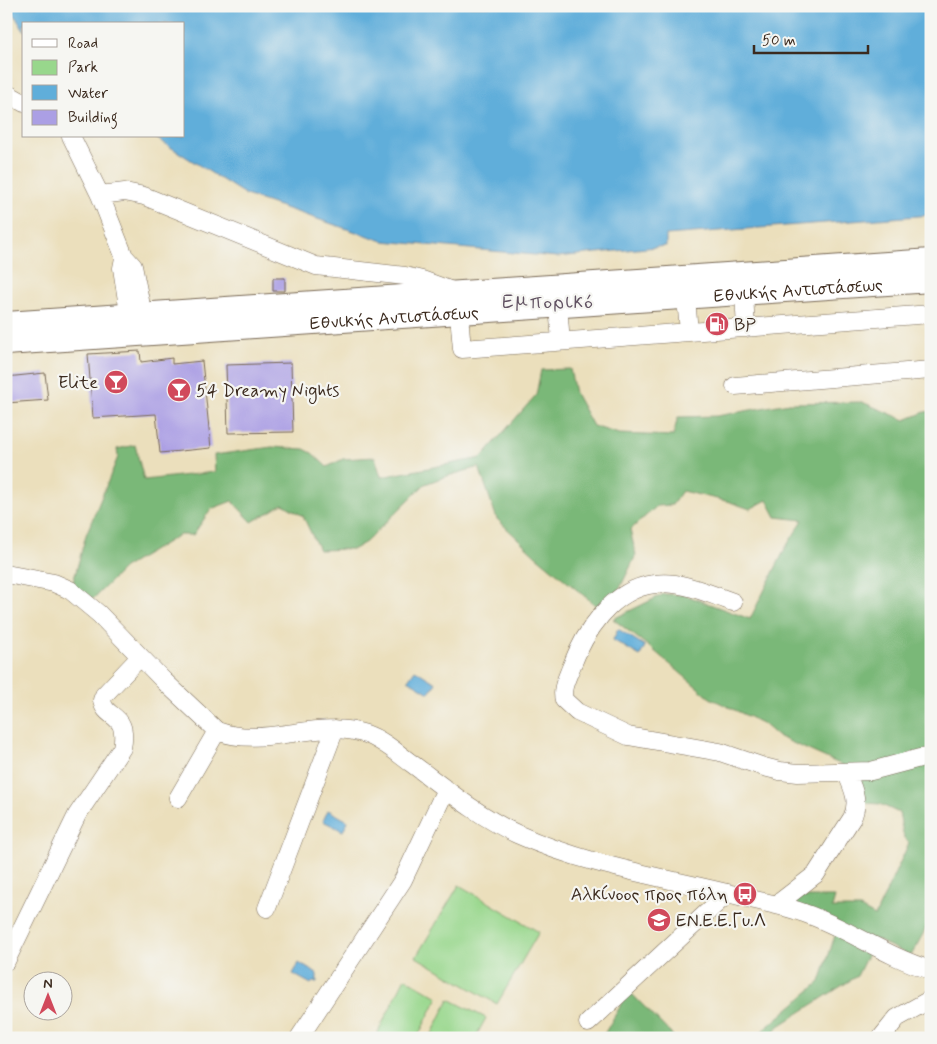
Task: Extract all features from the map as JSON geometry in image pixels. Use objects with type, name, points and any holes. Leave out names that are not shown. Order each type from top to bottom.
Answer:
[{"type":"main road","name":"Εθνικής Αντιστάσεως","points":[[6,344],[138,326],[458,303],[931,260]]},
{"type":"main road","name":"Εθνικής Αντιστάσεως","points":[[458,303],[558,307],[931,281]]},
{"type":"main road","name":"Εθνικής Αντιστάσεως","points":[[6,323],[138,326]]},
{"type":"street","points":[[6,93],[22,102]]},
{"type":"street","points":[[72,138],[100,195],[124,256],[122,268],[138,326]]},
{"type":"street","points":[[100,195],[124,192],[144,196],[316,266],[405,276],[422,280],[458,303],[462,349],[931,314]]},
{"type":"street","points":[[744,294],[746,328]]},
{"type":"street","points":[[686,298],[689,332]]},
{"type":"street","points":[[558,307],[561,341]]},
{"type":"street","points":[[735,386],[931,370]]},
{"type":"street","points":[[6,574],[54,583],[70,590],[99,614],[140,657],[217,731],[243,737],[335,729],[353,730],[368,735],[388,746],[489,820],[520,835],[609,865],[805,913],[931,970]]},
{"type":"street","points":[[733,602],[690,588],[666,584],[641,587],[628,593],[618,599],[590,629],[576,654],[564,686],[564,700],[577,712],[628,736],[720,752],[764,767],[798,773],[871,771],[920,758],[931,757]]},
{"type":"street","points":[[6,961],[76,816],[122,748],[124,738],[120,721],[106,709],[102,700],[104,695],[140,657]]},
{"type":"street","points":[[267,908],[335,729]]},
{"type":"street","points":[[178,798],[217,731]]},
{"type":"street","points":[[776,905],[816,874],[852,818],[856,810],[856,801],[846,772]]},
{"type":"street","points":[[299,1038],[403,880],[446,789]]},
{"type":"street","points":[[588,1022],[728,893]]},
{"type":"street","points":[[881,1038],[897,1018],[931,999]]},
{"type":"green space","points":[[570,369],[575,393],[593,426],[619,434],[673,436],[678,417],[717,416],[789,403],[862,402],[905,420],[931,411],[931,919],[911,956],[875,939],[857,976],[779,1026],[768,1038],[754,1038],[820,982],[839,923],[786,902],[795,894],[802,897],[835,897],[832,908],[860,908],[875,916],[909,843],[904,838],[899,813],[880,804],[867,803],[845,783],[842,765],[777,736],[762,723],[710,698],[613,619],[664,594],[685,595],[750,619],[786,547],[803,520],[776,517],[767,500],[750,509],[730,502],[682,491],[672,505],[657,506],[630,530],[636,555],[619,590],[600,609],[535,555],[497,519],[479,467],[425,484],[366,542],[354,549],[319,550],[303,516],[283,504],[252,522],[232,501],[211,509],[193,535],[179,535],[124,568],[93,599],[71,590],[86,535],[118,457],[117,449],[135,445],[144,480],[215,472],[214,455],[272,447],[304,449],[312,453],[327,467],[343,459],[375,457],[381,477],[481,458],[536,395],[541,370]]},
{"type":"green space","points":[[459,885],[539,932],[497,1004],[416,957]]},
{"type":"green space","points":[[405,978],[438,997],[417,1038],[375,1038]]},
{"type":"green space","points":[[629,991],[675,1038],[602,1038]]},
{"type":"green space","points":[[449,999],[486,1018],[475,1038],[430,1038]]},
{"type":"water","points":[[9,6],[931,6],[931,215],[666,235],[666,246],[557,257],[383,241],[246,195],[156,138],[185,138],[185,22],[22,22],[22,28]]},
{"type":"water","points":[[618,629],[645,646],[640,656],[613,640]]},
{"type":"water","points":[[415,670],[436,683],[429,693],[408,680]]},
{"type":"water","points":[[328,810],[348,821],[343,831],[323,821]]},
{"type":"water","points":[[299,963],[317,974],[317,982],[311,984],[293,974]]},
{"type":"building","points":[[273,278],[285,278],[285,291],[273,291]]},
{"type":"building","points":[[140,351],[141,362],[172,358],[172,364],[202,361],[211,448],[160,453],[156,414],[93,418],[88,354]]},
{"type":"building","points":[[291,363],[293,432],[228,433],[226,365]]},
{"type":"building","points":[[45,373],[48,400],[6,403],[6,377]]},
{"type":"place","name":"BP","points":[[717,324]]},
{"type":"place","name":"Elite","points":[[116,382]]},
{"type":"place","name":"54 Dreamy Nights","points":[[179,390]]},
{"type":"place","name":"Αλκίνοος προς πόλη","points":[[745,894]]},
{"type":"place","name":"ΕΝ.Ε.Ε.Γυ.Λ","points":[[659,920]]},
{"type":"district","name":"Εμπορικό","points":[[548,301]]}]
